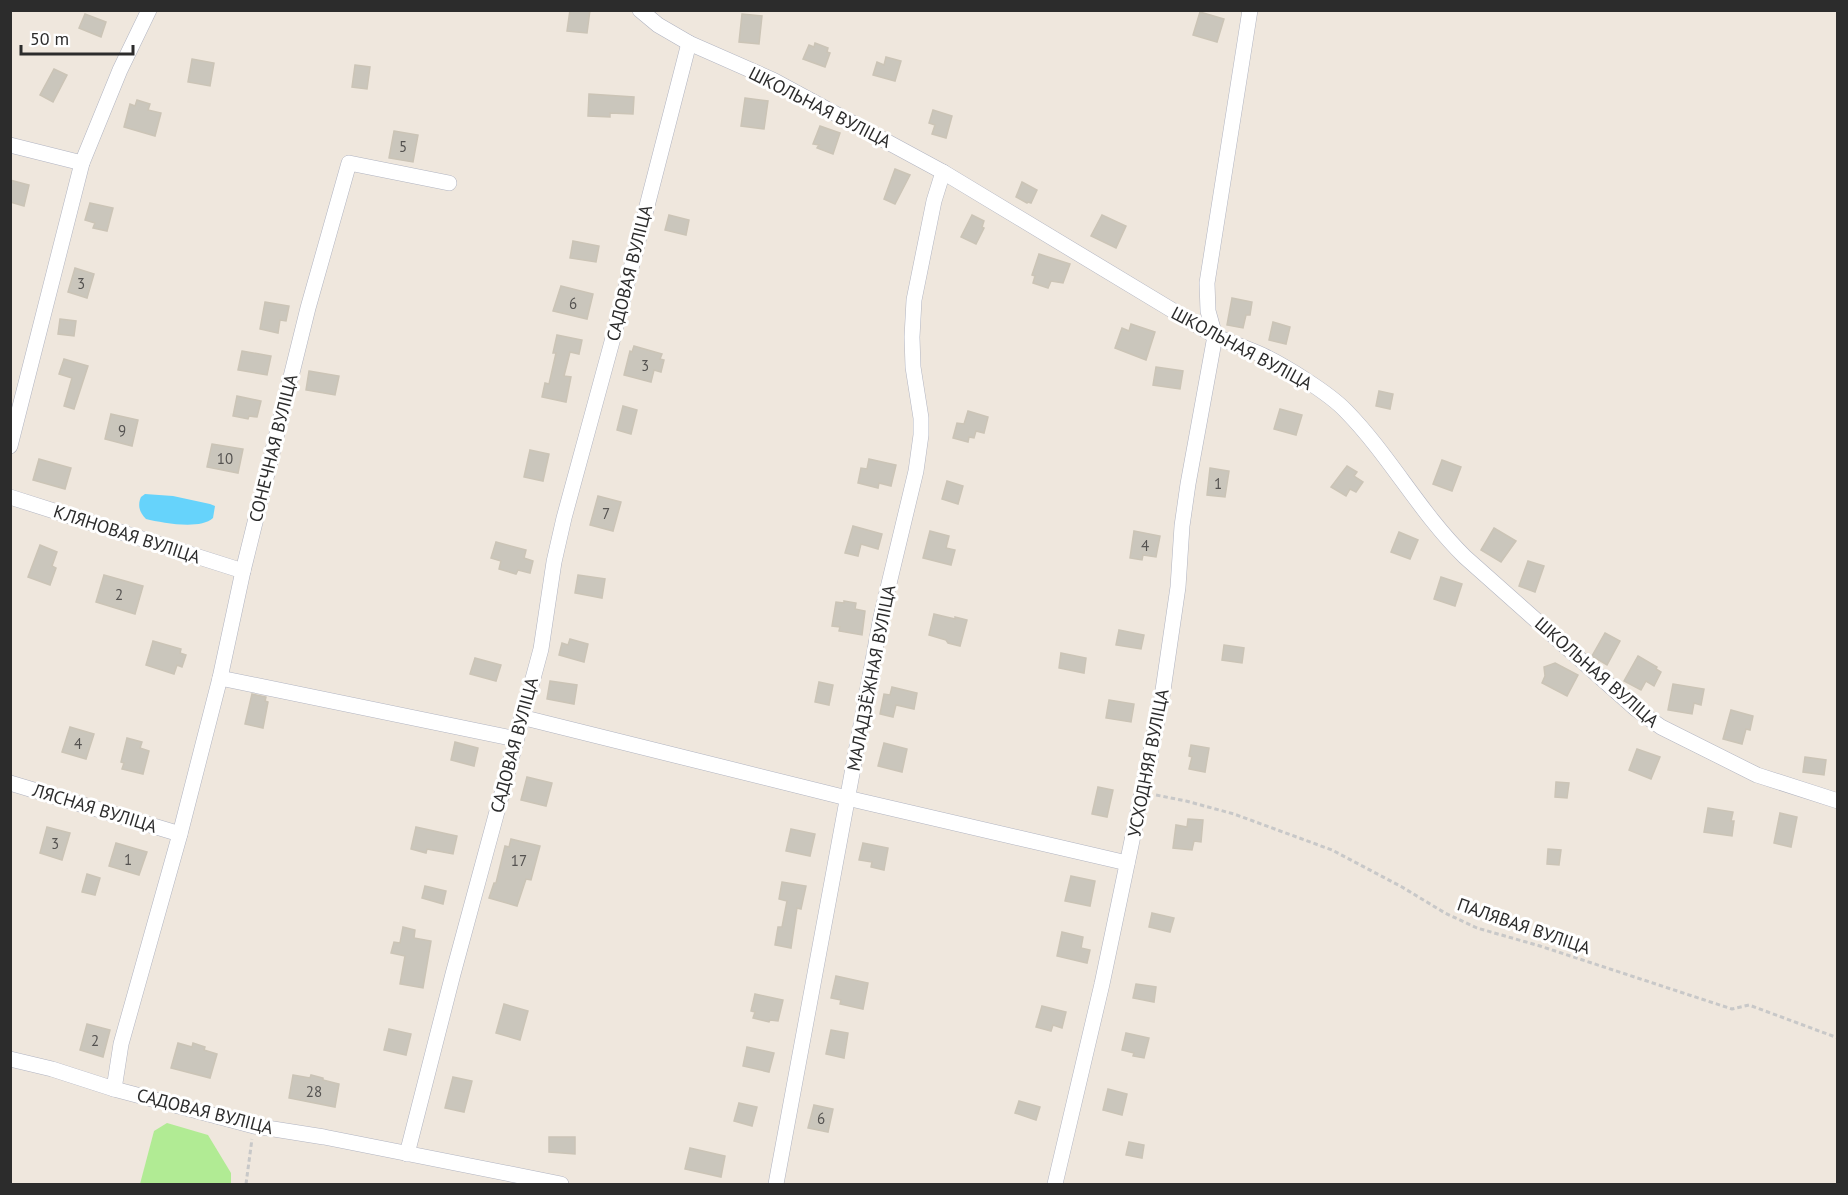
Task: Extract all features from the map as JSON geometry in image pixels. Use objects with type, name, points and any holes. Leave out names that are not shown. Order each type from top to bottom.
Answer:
[{"type":"street","points":[[10,446],[82,163],[120,70],[149,10]]},
{"type":"street","name":"ШКОЛЬНАЯ ВУЛІЦА","points":[[640,10],[658,25],[688,43],[773,80],[943,172],[1215,336],[1263,355],[1322,391],[1346,410],[1441,533],[1636,709],[1652,721],[1693,744],[1757,775],[1838,801]]},
{"type":"street","points":[[1215,336],[1208,311],[1207,282],[1250,10]]},
{"type":"street","name":"САДОВАЯ ВУЛІЦА","points":[[10,1059],[254,1126],[407,1154],[521,717],[541,649],[554,562],[564,518],[616,327],[688,43]]},
{"type":"street","points":[[10,145],[82,163]]},
{"type":"street","name":"СОНЕЧНАЯ ВУЛІЦА","points":[[114,1089],[121,1044],[180,834],[220,678],[243,572],[308,308],[349,163],[449,183]]},
{"type":"street","name":"МАЛАДЗЁЖНАЯ ВУЛІЦА","points":[[776,1185],[881,617],[917,459],[921,418],[913,367],[913,308],[927,232],[943,172]]},
{"type":"street","name":"УСХОДНЯЯ ВУЛІЦА","points":[[1055,1185],[1143,793],[1162,697],[1178,587],[1188,484],[1215,336]]},
{"type":"street","name":"КЛЯНОВАЯ ВУЛІЦА","points":[[10,497],[243,572]]},
{"type":"street","points":[[220,678],[516,739]]},
{"type":"street","points":[[521,717],[847,798],[1127,863]]},
{"type":"street","name":"ЛЯСНАЯ ВУЛІЦА","points":[[10,783],[180,834]]},
{"type":"street","points":[[407,1154],[561,1185]]},
{"type":"path","name":"ПАЛЯВАЯ ВУЛІЦА","points":[[1143,793],[1186,801],[1234,814],[1332,850],[1445,913],[1477,928],[1540,946],[1732,1009],[1749,1005],[1838,1038]]},
{"type":"path","points":[[246,1185],[254,1126]]},
{"type":"green space","points":[[167,1123],[208,1135],[231,1173],[231,1184],[140,1184],[154,1131]]},
{"type":"water","points":[[145,494],[173,496],[210,504],[215,506],[213,518],[207,522],[191,525],[146,519],[139,506],[141,497]]},
{"type":"building","points":[[570,10],[590,10],[587,33],[567,31]]},
{"type":"building","points":[[1200,12],[1224,19],[1217,42],[1193,35]]},
{"type":"building","points":[[85,14],[106,22],[101,37],[79,28]]},
{"type":"building","points":[[742,14],[762,16],[759,44],[739,42]]},
{"type":"building","points":[[815,43],[828,48],[827,52],[830,53],[825,67],[803,59],[809,45],[814,47]]},
{"type":"building","points":[[886,57],[901,61],[895,81],[873,75],[877,62],[884,65]]},
{"type":"building","points":[[192,59],[214,63],[210,86],[188,82]]},
{"type":"building","points":[[355,65],[370,67],[367,89],[352,87]]},
{"type":"building","points":[[54,69],[67,75],[53,102],[40,95]]},
{"type":"building","points":[[589,94],[634,97],[633,114],[610,113],[610,117],[588,116]]},
{"type":"building","points":[[745,98],[768,101],[764,129],[741,126]]},
{"type":"building","points":[[137,100],[150,104],[148,110],[161,113],[155,136],[124,127],[130,104],[135,106]]},
{"type":"building","points":[[933,110],[952,116],[946,138],[932,134],[935,125],[929,123]]},
{"type":"building","points":[[820,126],[840,133],[833,154],[813,144]]},
{"type":"building","points":[[394,131],[418,135],[413,162],[389,158]]},
{"type":"building","points":[[895,169],[910,175],[895,204],[884,199]]},
{"type":"building","points":[[10,180],[29,185],[24,206],[10,202]]},
{"type":"building","points":[[1022,182],[1037,190],[1031,203],[1016,197]]},
{"type":"building","points":[[90,203],[113,208],[107,231],[93,228],[95,223],[85,220]]},
{"type":"building","points":[[669,215],[689,220],[686,235],[665,230]]},
{"type":"building","points":[[972,215],[984,221],[982,227],[984,228],[976,244],[961,237]]},
{"type":"building","points":[[1102,215],[1126,226],[1116,248],[1091,236]]},
{"type":"building","points":[[573,241],[599,246],[596,262],[570,258]]},
{"type":"building","points":[[1039,254],[1070,264],[1063,283],[1051,281],[1048,288],[1033,283],[1035,276],[1032,275]]},
{"type":"building","points":[[75,268],[94,274],[87,298],[68,292]]},
{"type":"building","points":[[561,286],[593,294],[587,319],[553,311]]},
{"type":"building","points":[[1232,298],[1252,302],[1250,315],[1246,315],[1243,328],[1227,325]]},
{"type":"building","points":[[265,302],[289,306],[286,321],[280,320],[278,333],[260,329]]},
{"type":"building","points":[[60,319],[76,321],[74,336],[58,334]]},
{"type":"building","points":[[1273,322],[1290,327],[1286,344],[1269,340]]},
{"type":"building","points":[[1131,324],[1155,332],[1146,360],[1115,348],[1122,328],[1129,331]]},
{"type":"building","points":[[557,335],[582,340],[579,354],[570,352],[564,376],[571,377],[566,402],[542,397],[545,383],[549,384],[556,353],[553,353]]},
{"type":"building","points":[[634,346],[662,354],[660,359],[664,360],[661,372],[654,370],[651,382],[624,375],[630,351],[632,352]]},
{"type":"building","points":[[242,351],[271,356],[267,375],[238,370]]},
{"type":"building","points":[[64,359],[88,366],[74,409],[64,406],[72,378],[59,374]]},
{"type":"building","points":[[1156,367],[1183,371],[1180,389],[1153,385]]},
{"type":"building","points":[[309,371],[339,376],[335,395],[306,390]]},
{"type":"building","points":[[1379,391],[1393,394],[1390,409],[1376,406]]},
{"type":"building","points":[[237,396],[261,401],[257,417],[249,416],[248,419],[233,416]]},
{"type":"building","points":[[623,406],[637,410],[631,434],[617,430]]},
{"type":"building","points":[[1280,409],[1302,415],[1296,435],[1274,429]]},
{"type":"building","points":[[968,411],[988,417],[984,433],[976,431],[974,438],[969,437],[968,442],[953,438],[957,423],[964,424]]},
{"type":"building","points":[[111,414],[138,420],[132,446],[105,439]]},
{"type":"building","points":[[212,444],[243,449],[238,473],[207,467]]},
{"type":"building","points":[[530,450],[549,454],[543,481],[524,477]]},
{"type":"building","points":[[39,459],[71,468],[65,489],[33,480]]},
{"type":"building","points":[[869,459],[896,465],[891,486],[879,483],[878,488],[858,483],[861,468],[867,469]]},
{"type":"building","points":[[1442,460],[1461,467],[1452,491],[1433,484]]},
{"type":"building","points":[[1347,466],[1357,472],[1354,476],[1363,482],[1356,492],[1350,489],[1346,496],[1331,487]]},
{"type":"building","points":[[1210,468],[1229,471],[1225,497],[1207,495]]},
{"type":"building","points":[[947,481],[963,486],[958,504],[942,499]]},
{"type":"building","points":[[598,496],[621,502],[613,531],[590,525]]},
{"type":"building","points":[[853,526],[882,534],[878,549],[861,544],[858,556],[845,553]]},
{"type":"building","points":[[1494,528],[1516,541],[1501,562],[1481,550]]},
{"type":"building","points":[[930,531],[949,536],[946,548],[955,550],[951,565],[923,558]]},
{"type":"building","points":[[1134,531],[1160,536],[1156,557],[1143,555],[1142,560],[1130,558]]},
{"type":"building","points":[[1399,532],[1418,540],[1410,559],[1391,552]]},
{"type":"building","points":[[496,542],[526,550],[524,558],[533,561],[530,573],[518,570],[516,574],[499,569],[501,561],[491,558]]},
{"type":"building","points":[[40,545],[57,552],[52,566],[56,568],[50,585],[28,577]]},
{"type":"building","points":[[1528,561],[1544,566],[1535,592],[1519,586]]},
{"type":"building","points":[[104,575],[143,586],[135,614],[96,602]]},
{"type":"building","points":[[578,575],[605,579],[602,598],[575,593]]},
{"type":"building","points":[[1441,577],[1462,584],[1455,606],[1434,599]]},
{"type":"building","points":[[844,601],[856,603],[855,609],[865,611],[862,635],[839,631],[840,627],[832,626],[836,602],[844,603]]},
{"type":"building","points":[[934,614],[967,620],[960,646],[929,635]]},
{"type":"building","points":[[1119,630],[1144,635],[1141,649],[1116,645]]},
{"type":"building","points":[[1605,633],[1620,641],[1607,665],[1592,656]]},
{"type":"building","points":[[570,639],[588,644],[584,662],[559,655],[562,643],[568,645]]},
{"type":"building","points":[[153,641],[181,649],[180,653],[186,655],[182,667],[177,665],[174,674],[146,665]]},
{"type":"building","points":[[1224,645],[1244,648],[1242,663],[1222,660]]},
{"type":"building","points":[[1061,653],[1086,658],[1084,673],[1059,668]]},
{"type":"building","points":[[1638,656],[1657,667],[1656,669],[1661,672],[1654,686],[1646,681],[1641,690],[1624,681]]},
{"type":"building","points":[[475,658],[501,665],[496,681],[470,674]]},
{"type":"building","points":[[1555,663],[1578,675],[1567,696],[1542,683],[1545,676],[1544,667]]},
{"type":"building","points":[[550,681],[577,685],[574,704],[547,699]]},
{"type":"building","points":[[819,682],[833,685],[829,705],[815,702]]},
{"type":"building","points":[[1673,684],[1704,689],[1701,705],[1694,703],[1692,714],[1668,710]]},
{"type":"building","points":[[892,687],[917,693],[914,709],[896,705],[893,717],[880,714],[884,694],[890,695]]},
{"type":"building","points":[[252,694],[266,697],[265,701],[268,702],[263,728],[245,724]]},
{"type":"building","points":[[1109,700],[1134,704],[1131,722],[1106,718]]},
{"type":"building","points":[[1731,710],[1753,716],[1750,730],[1746,729],[1742,744],[1723,739]]},
{"type":"building","points":[[70,727],[94,734],[86,759],[62,752]]},
{"type":"building","points":[[127,738],[142,742],[140,748],[149,751],[143,774],[122,769],[124,763],[121,762]]},
{"type":"building","points":[[455,742],[478,748],[474,766],[451,760]]},
{"type":"building","points":[[884,743],[907,749],[902,772],[878,766]]},
{"type":"building","points":[[1191,745],[1209,748],[1205,772],[1189,769],[1192,757],[1189,756]]},
{"type":"building","points":[[1637,749],[1660,757],[1651,779],[1629,770]]},
{"type":"building","points":[[1805,757],[1826,760],[1824,775],[1803,772]]},
{"type":"building","points":[[527,777],[552,783],[546,806],[521,800]]},
{"type":"building","points":[[1556,782],[1569,783],[1567,798],[1555,797]]},
{"type":"building","points":[[1098,787],[1113,790],[1107,817],[1092,814]]},
{"type":"building","points":[[1708,808],[1733,812],[1732,836],[1704,832]]},
{"type":"building","points":[[1780,813],[1797,817],[1791,847],[1774,843]]},
{"type":"building","points":[[1188,819],[1203,820],[1201,842],[1194,841],[1192,850],[1173,848],[1176,825],[1187,827]]},
{"type":"building","points":[[47,827],[70,833],[62,860],[40,853]]},
{"type":"building","points":[[416,827],[457,836],[453,854],[427,849],[426,853],[411,849]]},
{"type":"building","points":[[791,829],[815,834],[810,856],[786,851]]},
{"type":"building","points":[[511,839],[540,846],[531,880],[526,879],[517,906],[489,898],[494,883],[496,883],[505,846],[509,847]]},
{"type":"building","points":[[116,843],[147,852],[139,875],[109,866]]},
{"type":"building","points":[[863,843],[888,848],[884,870],[871,867],[872,862],[859,860]]},
{"type":"building","points":[[1548,849],[1561,850],[1559,865],[1547,864]]},
{"type":"building","points":[[87,874],[100,878],[95,895],[82,892]]},
{"type":"building","points":[[1071,876],[1095,881],[1090,906],[1065,901]]},
{"type":"building","points":[[782,882],[806,886],[801,909],[797,908],[791,948],[775,945],[778,927],[782,927],[787,901],[779,899]]},
{"type":"building","points":[[425,886],[446,891],[443,904],[422,898]]},
{"type":"building","points":[[1152,913],[1174,918],[1170,932],[1149,927]]},
{"type":"building","points":[[403,927],[415,930],[414,938],[431,941],[423,988],[400,984],[405,956],[391,953],[394,942],[400,943]]},
{"type":"building","points":[[1062,932],[1083,937],[1081,948],[1090,950],[1087,963],[1057,956]]},
{"type":"building","points":[[836,976],[868,983],[863,1009],[840,1004],[841,1000],[831,998]]},
{"type":"building","points":[[1136,984],[1156,987],[1154,1002],[1133,998]]},
{"type":"building","points":[[755,994],[783,1000],[778,1021],[770,1020],[769,1022],[753,1018],[755,1012],[751,1011]]},
{"type":"building","points":[[504,1004],[528,1011],[520,1040],[496,1033]]},
{"type":"building","points":[[1042,1006],[1066,1012],[1062,1028],[1053,1025],[1051,1031],[1036,1027]]},
{"type":"building","points":[[87,1024],[110,1030],[103,1057],[80,1050]]},
{"type":"building","points":[[389,1029],[411,1034],[406,1055],[384,1050]]},
{"type":"building","points":[[831,1030],[848,1033],[844,1058],[826,1054]]},
{"type":"building","points":[[1126,1033],[1149,1038],[1144,1058],[1133,1056],[1134,1053],[1122,1050]]},
{"type":"building","points":[[178,1043],[192,1047],[193,1043],[217,1054],[210,1078],[171,1068]]},
{"type":"building","points":[[747,1047],[774,1053],[769,1072],[743,1066]]},
{"type":"building","points":[[293,1075],[310,1078],[311,1075],[339,1084],[335,1107],[289,1098]]},
{"type":"building","points":[[453,1077],[472,1081],[464,1112],[445,1108]]},
{"type":"building","points":[[1108,1089],[1127,1094],[1122,1115],[1103,1110]]},
{"type":"building","points":[[1019,1101],[1040,1107],[1036,1120],[1015,1113]]},
{"type":"building","points":[[739,1103],[757,1107],[752,1126],[734,1121]]},
{"type":"building","points":[[814,1105],[833,1109],[828,1132],[808,1128]]},
{"type":"building","points":[[549,1137],[575,1137],[575,1154],[549,1152]]},
{"type":"building","points":[[1129,1142],[1144,1145],[1142,1158],[1126,1155]]},
{"type":"building","points":[[690,1148],[725,1156],[721,1177],[685,1169]]}]
